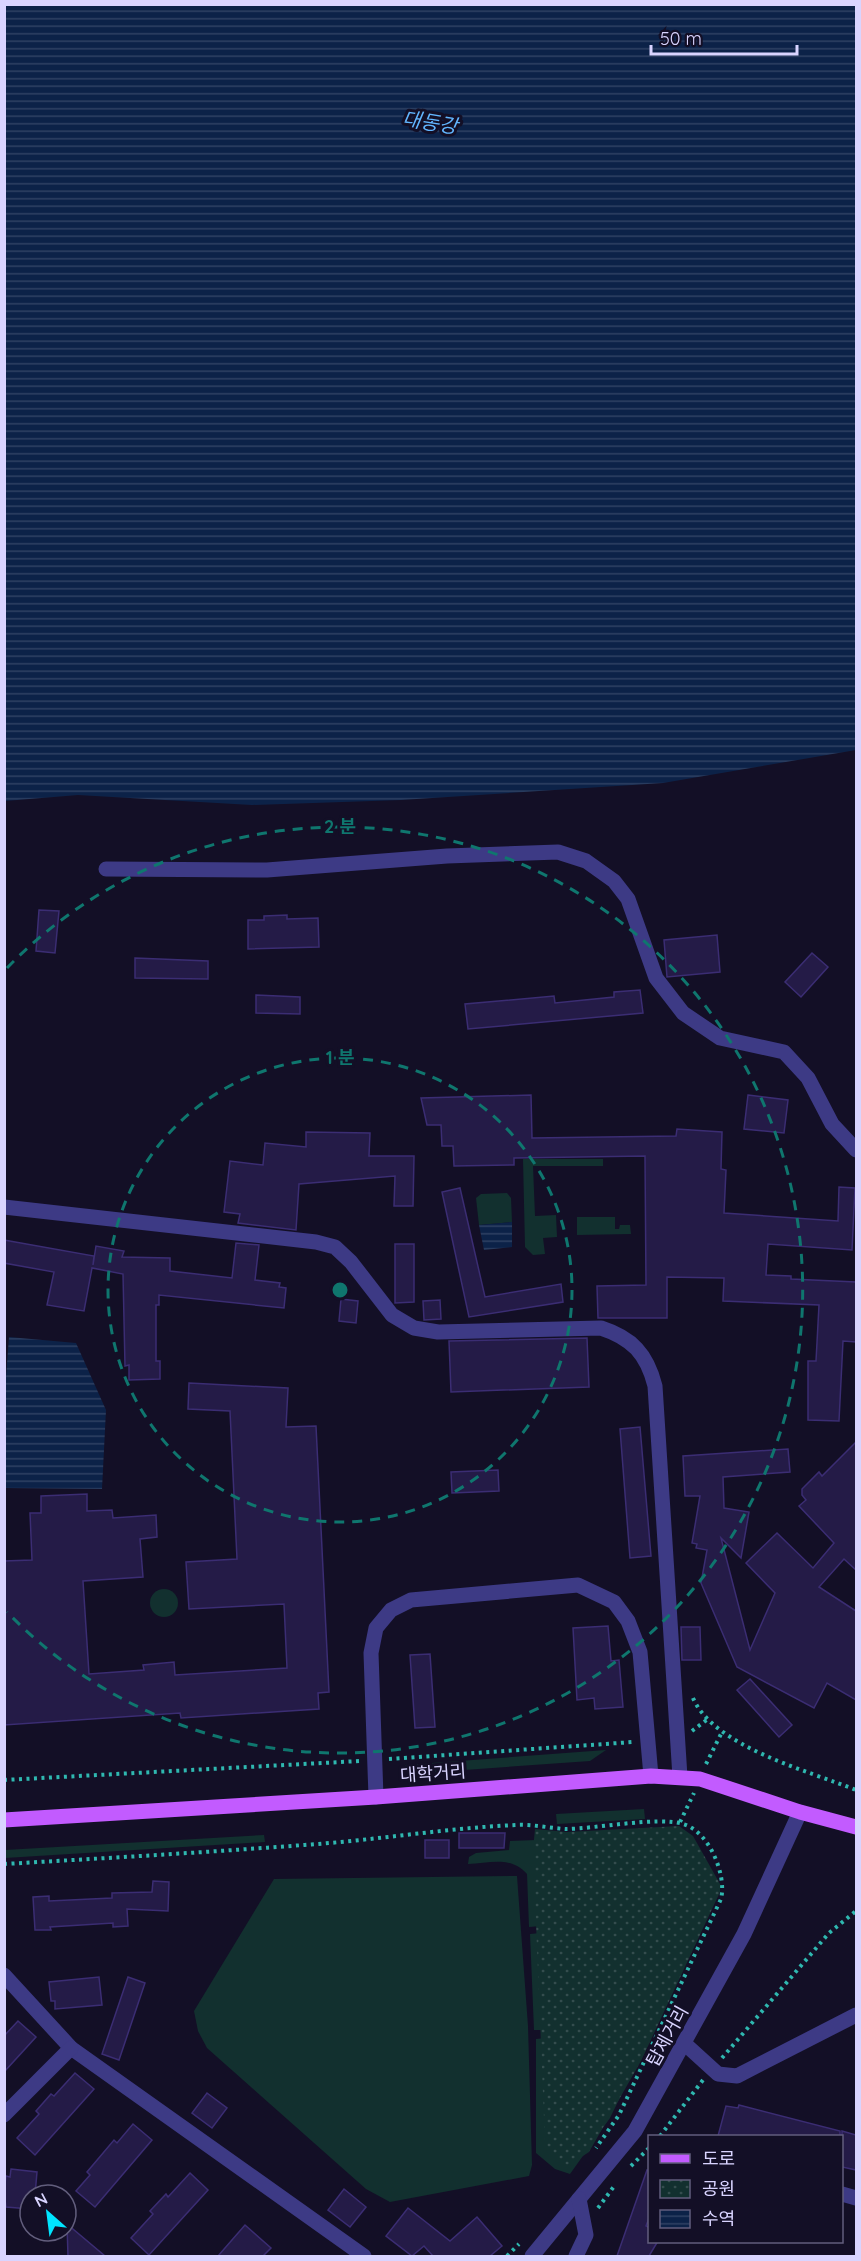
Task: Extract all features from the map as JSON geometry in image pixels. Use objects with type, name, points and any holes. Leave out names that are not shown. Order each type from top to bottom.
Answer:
[{"type":"main road","name":"대학거리","points":[[4,1820],[376,1797],[651,1776],[680,1776],[700,1779],[800,1812],[856,1827]]},
{"type":"street","points":[[106,869],[267,870],[447,856],[558,852],[586,861],[614,881],[628,899],[656,978],[683,1013],[720,1038],[784,1052],[808,1078],[832,1124],[856,1150]]},
{"type":"street","points":[[4,1207],[157,1222],[316,1242],[335,1247],[351,1262],[393,1315],[414,1328],[438,1332],[601,1328],[623,1335],[649,1363],[655,1386],[680,1776]]},
{"type":"street","points":[[376,1797],[371,1653],[376,1628],[391,1610],[411,1600],[578,1585],[614,1602],[628,1621],[640,1652],[651,1776]]},
{"type":"street","name":"탑제거리","points":[[532,2256],[579,2199],[642,2134],[685,2044],[744,1934],[800,1812]]},
{"type":"street","points":[[4,1975],[71,2048],[364,2256]]},
{"type":"street","points":[[685,2044],[718,2074],[737,2076],[856,2015]]},
{"type":"street","points":[[4,2115],[71,2048]]},
{"type":"street","points":[[576,2256],[586,2235],[579,2199]]},
{"type":"path","points":[[690,1689],[695,1702],[708,1719],[731,1739],[856,1790]]},
{"type":"path","points":[[4,1864],[320,1844],[518,1825],[566,1828],[668,1822],[689,1826],[703,1839],[718,1866],[723,1882],[721,1899],[619,2115],[591,2155]]},
{"type":"path","points":[[718,2063],[829,1933],[856,1911]]},
{"type":"path","points":[[661,2135],[710,2072]]},
{"type":"path","points":[[626,2171],[648,2149]]},
{"type":"path","points":[[584,2226],[619,2180]]},
{"type":"path","points":[[507,2256],[523,2239]]},
{"type":"green space","points":[[523,1159],[603,1159],[603,1166],[533,1166],[535,1216],[556,1215],[557,1237],[543,1238],[545,1254],[533,1255],[525,1247]]},
{"type":"green space","points":[[507,1193],[511,1198],[512,1222],[479,1225],[476,1198],[481,1194]]},
{"type":"green space","points":[[577,1217],[615,1217],[615,1229],[619,1229],[620,1225],[630,1225],[631,1234],[577,1235]]},
{"type":"green space","points":[[164,1589],[174,1593],[178,1603],[174,1613],[164,1617],[154,1613],[150,1603],[154,1593]]},
{"type":"green space","points":[[606,1750],[590,1761],[422,1773],[410,1772],[405,1765]]},
{"type":"green space","points":[[644,1809],[645,1819],[557,1824],[556,1814]]},
{"type":"green space","points":[[679,1826],[693,1836],[720,1884],[720,1892],[641,2061],[589,2152],[569,2165],[562,2164],[552,2157],[545,2142],[533,1850],[535,1829],[567,1832]]},
{"type":"green space","points":[[264,1835],[265,1842],[5,1858],[5,1850]]},
{"type":"green space","points":[[536,1840],[541,1926],[529,1927],[527,1874],[521,1868],[508,1863],[468,1864],[469,1857],[476,1853],[509,1850],[510,1841]]},
{"type":"green space","points":[[517,1876],[528,2026],[532,2165],[529,2176],[390,2202],[366,2189],[207,2048],[198,2031],[194,2011],[274,1879]]},
{"type":"green space","points":[[541,1933],[546,2030],[534,2030],[530,1934]]},
{"type":"green space","points":[[546,2038],[631,2075],[610,2118],[570,2174],[555,2169],[536,2153],[536,2039]]},
{"type":"water","name":"대동강","points":[[4,5],[856,5],[856,750],[663,783],[401,800],[252,805],[78,795],[5,801]]},
{"type":"water","points":[[512,1222],[512,1247],[484,1250],[479,1225]]},
{"type":"water","points":[[9,1337],[76,1343],[106,1410],[102,1489],[5,1488],[4,1403]]},
{"type":"building","points":[[39,910],[59,911],[55,953],[36,951]]},
{"type":"building","points":[[287,915],[287,919],[318,918],[319,947],[248,949],[248,920],[264,920],[264,916]]},
{"type":"building","points":[[717,935],[720,972],[667,977],[664,940]]},
{"type":"building","points":[[812,953],[828,967],[801,997],[785,982]]},
{"type":"building","points":[[135,958],[208,961],[208,979],[135,978]]},
{"type":"building","points":[[640,990],[643,1013],[468,1029],[465,1004],[554,996],[555,1003],[614,997],[614,992]]},
{"type":"building","points":[[256,995],[300,997],[300,1014],[256,1013]]},
{"type":"building","points":[[531,1095],[532,1138],[676,1136],[677,1129],[722,1132],[721,1169],[726,1170],[724,1213],[838,1221],[839,1187],[855,1188],[852,1250],[768,1244],[766,1275],[791,1276],[791,1279],[856,1282],[856,1342],[843,1341],[839,1421],[808,1420],[808,1361],[816,1361],[819,1305],[723,1301],[724,1278],[667,1277],[667,1318],[598,1318],[597,1286],[646,1285],[645,1156],[514,1158],[514,1165],[454,1166],[453,1146],[442,1146],[441,1125],[427,1125],[421,1098]]},
{"type":"building","points":[[748,1095],[788,1100],[784,1133],[744,1129]]},
{"type":"building","points":[[306,1132],[370,1133],[369,1156],[414,1156],[413,1206],[394,1206],[395,1176],[299,1184],[296,1230],[238,1223],[240,1214],[224,1212],[230,1161],[263,1165],[265,1143],[306,1147]]},
{"type":"building","points":[[460,1188],[485,1297],[561,1284],[563,1302],[469,1317],[442,1192]]},
{"type":"building","points":[[4,1240],[94,1256],[93,1265],[96,1246],[124,1251],[122,1257],[170,1258],[170,1271],[232,1278],[236,1243],[259,1245],[255,1280],[280,1283],[279,1287],[286,1288],[284,1308],[159,1295],[159,1305],[156,1305],[156,1361],[160,1361],[160,1379],[129,1380],[129,1365],[125,1366],[123,1274],[92,1268],[84,1311],[47,1305],[54,1272],[4,1263]]},
{"type":"building","points":[[395,1244],[414,1244],[414,1302],[395,1303]]},
{"type":"building","points":[[341,1299],[358,1301],[356,1323],[339,1321]]},
{"type":"building","points":[[440,1300],[441,1319],[424,1320],[423,1301]]},
{"type":"building","points":[[587,1338],[589,1387],[451,1392],[449,1341]]},
{"type":"building","points":[[189,1383],[288,1388],[286,1427],[316,1426],[329,1692],[318,1693],[319,1709],[181,1718],[180,1713],[4,1725],[4,1561],[32,1560],[30,1513],[41,1513],[41,1496],[87,1494],[87,1511],[112,1510],[113,1518],[156,1515],[157,1537],[140,1539],[143,1577],[83,1581],[89,1674],[144,1670],[143,1665],[174,1662],[175,1675],[287,1668],[284,1604],[189,1609],[186,1562],[237,1559],[230,1411],[188,1409]]},
{"type":"building","points":[[640,1427],[651,1556],[630,1558],[620,1429]]},
{"type":"building","points":[[856,1442],[856,1570],[844,1559],[819,1587],[856,1611],[856,1700],[827,1683],[814,1708],[737,1667],[701,1583],[707,1550],[696,1548],[697,1544],[692,1543],[700,1496],[685,1496],[683,1456],[788,1449],[790,1472],[723,1477],[724,1508],[749,1512],[741,1558],[721,1538],[750,1650],[775,1593],[746,1563],[777,1533],[813,1568],[834,1543],[799,1506],[806,1500],[802,1495],[802,1489],[819,1472],[822,1476]]},
{"type":"building","points":[[498,1470],[499,1491],[452,1493],[451,1472]]},
{"type":"building","points":[[608,1626],[611,1661],[619,1660],[623,1707],[595,1709],[594,1698],[577,1700],[573,1628]]},
{"type":"building","points":[[681,1627],[700,1627],[701,1660],[682,1660]]},
{"type":"building","points":[[430,1654],[435,1727],[415,1728],[410,1655]]},
{"type":"building","points":[[750,1679],[792,1725],[779,1737],[737,1690]]},
{"type":"building","points":[[459,1833],[505,1833],[504,1848],[459,1848]]},
{"type":"building","points":[[425,1840],[449,1840],[449,1858],[425,1858]]},
{"type":"building","points":[[153,1881],[169,1882],[168,1911],[127,1909],[128,1926],[113,1927],[113,1923],[35,1930],[33,1897],[49,1896],[49,1901],[112,1898],[112,1893],[152,1892]]},
{"type":"building","points":[[99,1977],[102,2005],[55,2009],[55,2001],[51,2001],[49,1982]]},
{"type":"building","points":[[128,1977],[145,1983],[119,2060],[102,2054]]},
{"type":"building","points":[[18,2021],[36,2037],[4,2072],[4,2036]]},
{"type":"building","points":[[75,2073],[94,2089],[35,2155],[17,2138],[39,2114],[36,2111],[51,2094],[54,2096]]},
{"type":"building","points":[[207,2093],[227,2108],[212,2128],[192,2113]]},
{"type":"building","points":[[739,2105],[840,2131],[840,2135],[718,2135],[726,2106],[738,2108]]},
{"type":"building","points":[[133,2124],[152,2140],[95,2207],[78,2193],[78,2189],[90,2175],[87,2172],[114,2140],[117,2143]]},
{"type":"building","points":[[842,2131],[856,2135],[856,2170],[843,2167]]},
{"type":"building","points":[[11,2169],[37,2172],[36,2183],[18,2183],[18,2208],[6,2207],[4,2193],[6,2176],[10,2177]]},
{"type":"building","points":[[648,2170],[648,2221],[646,2226],[648,2227],[648,2243],[657,2243],[649,2256],[617,2256]]},
{"type":"building","points":[[190,2173],[208,2190],[149,2255],[131,2238],[153,2214],[150,2211],[166,2194],[168,2197]]},
{"type":"building","points":[[344,2189],[366,2207],[350,2227],[328,2210]]},
{"type":"building","points":[[408,2208],[450,2241],[477,2217],[502,2246],[490,2256],[433,2256],[424,2246],[412,2256],[386,2236]]},
{"type":"building","points":[[245,2225],[271,2248],[263,2256],[218,2256]]},
{"type":"building","points":[[78,2233],[105,2256],[68,2256],[68,2243],[78,2243]]}]
